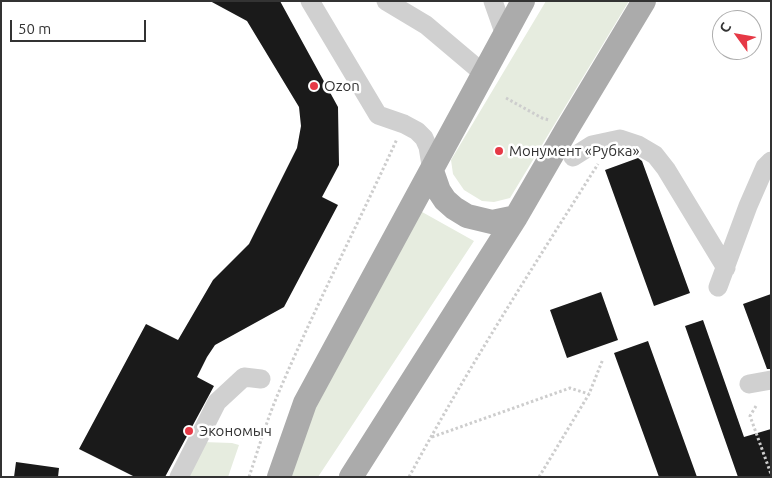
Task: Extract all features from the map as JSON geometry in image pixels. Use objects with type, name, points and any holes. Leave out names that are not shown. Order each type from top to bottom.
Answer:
[{"type":"main road","points":[[280,477],[305,403],[523,1]]},
{"type":"main road","points":[[351,477],[516,217],[643,3]]},
{"type":"main road","points":[[432,171],[439,191],[445,200],[466,216],[492,222],[516,217]]},
{"type":"street","points":[[310,1],[378,115],[404,124],[417,131],[424,138],[428,147],[432,171]]},
{"type":"street","points":[[386,1],[426,25],[484,74]]},
{"type":"street","points":[[493,1],[505,35]]},
{"type":"street","points":[[573,157],[592,145],[620,139],[638,145],[654,155],[666,169],[726,268]]},
{"type":"street","points":[[718,287],[748,206],[765,167],[771,161]]},
{"type":"street","points":[[179,477],[217,402],[244,377],[261,379]]},
{"type":"street","points":[[749,384],[771,380]]},
{"type":"path","points":[[506,98],[542,118],[557,122],[567,129]]},
{"type":"path","points":[[249,477],[280,389],[404,124]]},
{"type":"path","points":[[409,477],[490,337],[600,161],[598,152],[592,145]]},
{"type":"path","points":[[539,477],[589,394],[603,359]]},
{"type":"path","points":[[431,437],[570,388],[589,394]]},
{"type":"path","points":[[756,406],[750,416],[771,474]]},
{"type":"shaded area","points":[[546,1],[629,1],[510,198],[494,202],[482,201],[464,190],[453,174],[451,160]]},
{"type":"shaded area","points":[[415,208],[474,241],[318,477],[286,477],[306,412]]},
{"type":"shaded area","points":[[203,442],[239,445],[228,477],[186,477]]},
{"type":"building","points":[[210,1],[280,1],[338,107],[339,165],[322,197],[338,205],[284,307],[215,345],[207,357],[197,377],[214,386],[165,477],[135,477],[79,449],[146,324],[178,340],[213,280],[249,244],[297,148],[301,126],[299,107],[247,21]]},
{"type":"building","points":[[638,158],[642,161],[690,293],[654,306],[605,170]]},
{"type":"building","points":[[601,292],[618,340],[567,358],[550,310]]},
{"type":"building","points":[[771,294],[771,369],[767,369],[743,304]]},
{"type":"building","points":[[703,320],[744,437],[771,429],[771,477],[738,477],[685,326]]},
{"type":"building","points":[[648,341],[697,477],[659,477],[614,353]]},
{"type":"building","points":[[16,462],[59,468],[58,477],[14,477]]},
{"type":"place","name":"Ozon","points":[[314,86]]},
{"type":"place","name":"Монумент «Рубка»","points":[[499,151]]},
{"type":"place","name":"Экономыч","points":[[189,431]]}]
